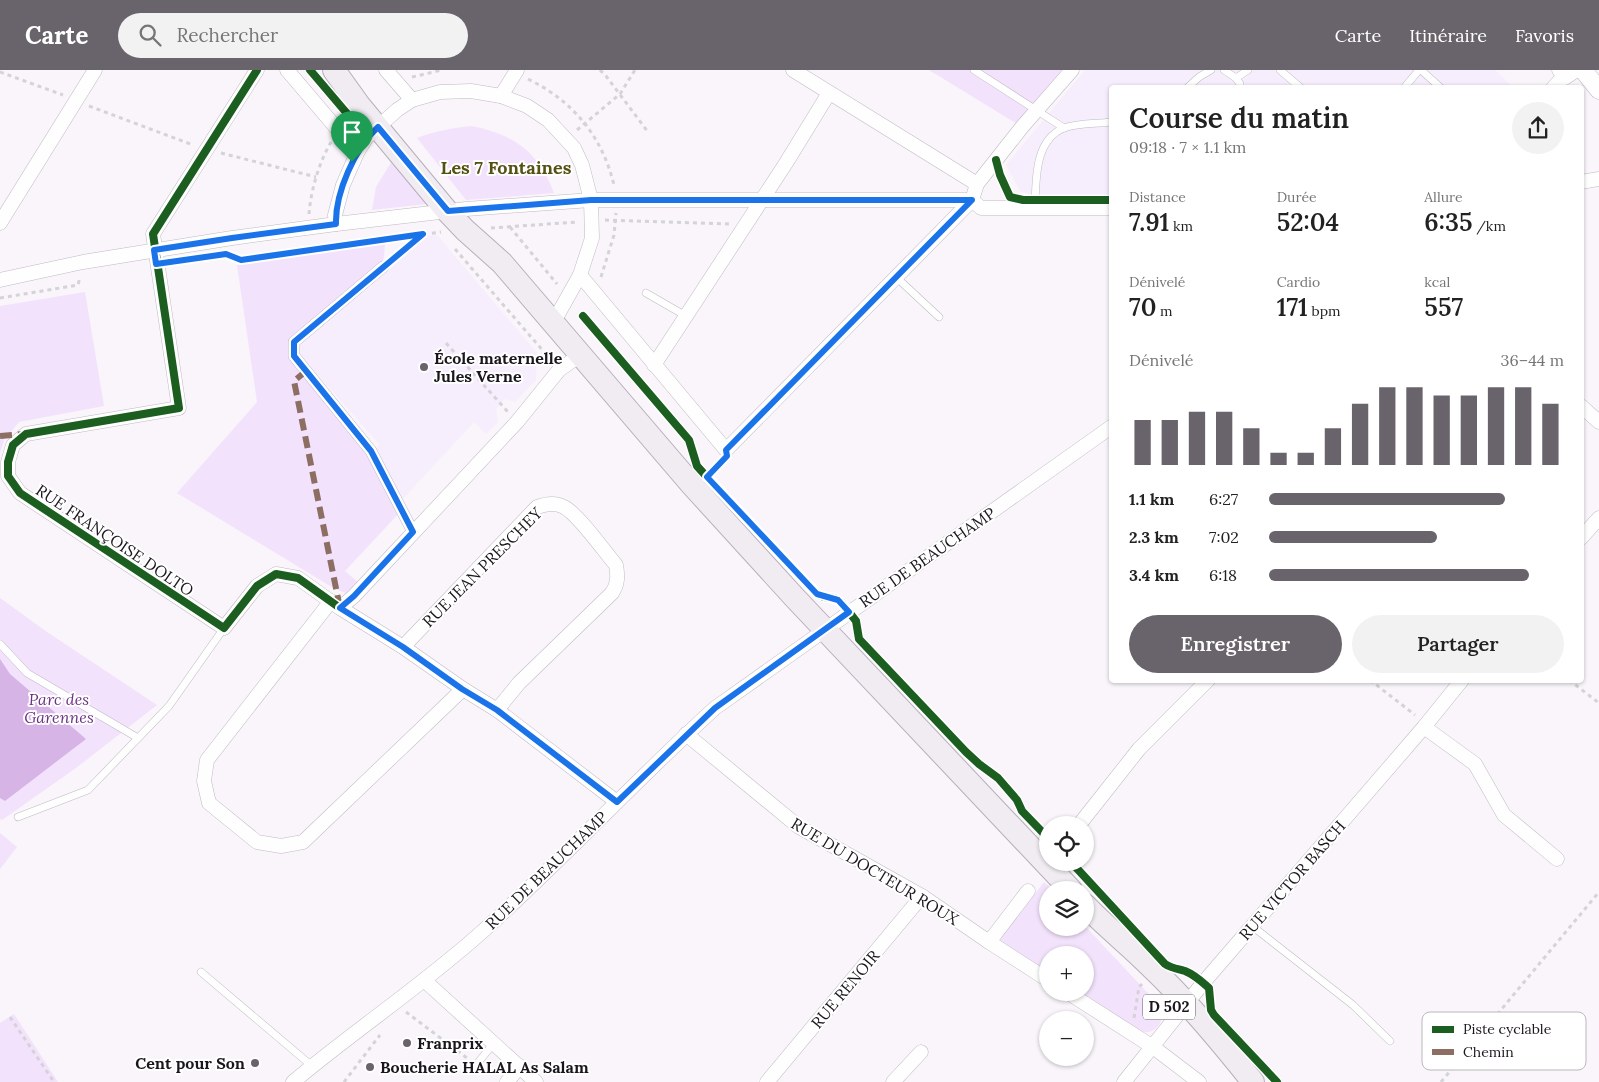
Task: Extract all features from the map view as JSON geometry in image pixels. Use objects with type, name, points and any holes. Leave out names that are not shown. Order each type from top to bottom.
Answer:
[{"type":"main road","points":[[334,70],[383,123],[454,217],[481,228],[502,263],[692,485],[1063,881]]},
{"type":"main road","points":[[345,70],[371,97],[383,123]]},
{"type":"main road","name":"D 502","points":[[1094,914],[1150,965],[1181,1010]]},
{"type":"main road","name":"D 502","points":[[1094,915],[1145,980],[1216,1036],[1252,1082]]},
{"type":"street","points":[[0,223],[95,70]]},
{"type":"street","points":[[154,250],[153,234],[257,70]]},
{"type":"street","points":[[288,70],[358,151]]},
{"type":"street","points":[[386,70],[412,100]]},
{"type":"street","points":[[501,96],[517,70]]},
{"type":"street","points":[[794,70],[976,184]]},
{"type":"street","points":[[580,275],[726,450],[972,200],[976,184],[1037,109],[1072,70]]},
{"type":"street","points":[[1583,70],[1599,90]]},
{"type":"street","points":[[336,224],[335,215],[343,185],[358,151],[367,137],[412,100],[440,92],[471,91],[501,96],[527,106],[548,120],[574,148],[582,165],[591,200],[592,238],[580,275],[553,323]]},
{"type":"street","points":[[654,365],[786,163],[829,93]]},
{"type":"street","points":[[1584,182],[1599,179]]},
{"type":"street","points":[[0,280],[83,262],[309,227],[454,217],[591,200],[972,200],[982,208],[1109,208]]},
{"type":"street","name":"RUE FRANÇOISE DOLTO","points":[[154,250],[179,408],[26,434],[13,445],[8,462],[8,476],[20,493],[224,628]]},
{"type":"street","points":[[383,267],[294,342],[294,356],[371,451],[413,532]]},
{"type":"street","points":[[462,689],[303,842],[281,846],[257,842],[209,804],[204,781],[207,760],[336,604],[354,596],[517,422],[559,370],[580,355]]},
{"type":"street","points":[[1584,409],[1599,422]]},
{"type":"street","name":"RUE DE BEAUCHAMP","points":[[293,1082],[424,980],[481,932],[525,893],[686,734],[715,708],[1109,428]]},
{"type":"street","name":"RUE JEAN PRESCHEY","points":[[403,647],[537,507],[544,504],[563,506],[572,513],[616,565],[617,586],[519,683],[497,710]]},
{"type":"street","points":[[1584,535],[1599,518]]},
{"type":"street","points":[[224,628],[257,586],[276,574],[298,578],[403,647],[462,689],[497,710],[617,802]]},
{"type":"street","points":[[1086,816],[1139,749],[1205,683]]},
{"type":"street","name":"RUE VICTOR BASCH","points":[[1124,1082],[1181,1010],[1426,725],[1460,683]]},
{"type":"street","points":[[1426,725],[1475,764],[1504,815],[1557,859]]},
{"type":"street","name":"RUE DU DOCTEUR ROUX","points":[[686,734],[799,827],[922,896],[1039,974]]},
{"type":"street","points":[[989,942],[1028,891]]},
{"type":"street","name":"RUE RENOIR","points":[[767,1082],[922,896]]},
{"type":"street","points":[[424,980],[536,1082]]},
{"type":"street","points":[[1081,1001],[1153,1047],[1199,1082]]},
{"type":"street","points":[[893,1082],[921,1052]]},
{"type":"street","points":[[507,1082],[520,1066]]},
{"type":"lane","points":[[974,70],[1064,128]]},
{"type":"lane","points":[[1190,85],[1211,70]]},
{"type":"lane","points":[[1218,70],[1224,70],[1236,78],[1240,85]]},
{"type":"lane","points":[[1236,78],[1248,70]]},
{"type":"lane","points":[[1280,70],[1298,85]]},
{"type":"lane","points":[[1407,85],[1420,70],[1438,85]]},
{"type":"lane","points":[[1035,208],[1037,169],[1042,152],[1054,134],[1064,128],[1109,122]]},
{"type":"lane","points":[[896,277],[940,317]]},
{"type":"lane","points":[[646,293],[686,316]]},
{"type":"lane","points":[[18,817],[88,790],[169,706],[224,628]]},
{"type":"lane","points":[[0,644],[27,673],[138,738]]},
{"type":"lane","points":[[1252,926],[1353,1005],[1390,1041]]},
{"type":"lane","points":[[201,972],[312,1066]]},
{"type":"lane","points":[[476,1065],[494,1043]]},
{"type":"path","points":[[600,70],[648,132]]},
{"type":"path","points":[[566,139],[620,94],[635,70]]},
{"type":"path","points":[[1,72],[207,150],[316,177]]},
{"type":"path","points":[[309,227],[310,208],[316,177],[323,156],[338,130]]},
{"type":"path","points":[[226,254],[241,260],[440,232],[454,217]]},
{"type":"path","points":[[485,228],[592,220],[745,224]]},
{"type":"path","points":[[510,227],[568,297]]},
{"type":"path","points":[[440,232],[446,239]]},
{"type":"path","points":[[383,267],[423,234]]},
{"type":"path","points":[[452,247],[559,370]]},
{"type":"path","points":[[446,343],[517,422]]},
{"type":"path","points":[[1374,683],[1426,725]]},
{"type":"path","points":[[1573,683],[1599,703]]},
{"type":"path","points":[[1499,1012],[1599,892]]},
{"type":"path","points":[[1132,1034],[1139,987],[1145,980]]},
{"type":"path","points":[[403,1010],[476,1065]]},
{"type":"path","points":[[10,1017],[54,1082]]},
{"type":"path","points":[[344,1082],[385,1028]]},
{"type":"path","points":[[1441,1082],[1451,1070]]},
{"type":"shaded area","points":[[1085,70],[1495,70],[1511,85],[1109,85],[1109,196],[1036,196],[1020,191],[1006,165]]},
{"type":"shaded area","name":"École maternelle Jules Verne","points":[[437,235],[537,353],[536,380],[515,402],[505,399],[496,409],[498,422],[486,434],[474,422],[401,501],[374,450],[380,445],[299,354],[300,340],[425,236]]},
{"type":"shaded area","points":[[0,659],[10,674],[86,739],[5,801],[0,798]]},
{"type":"green space","points":[[929,70],[1072,70],[1022,127]]},
{"type":"green space","points":[[472,126],[501,134],[523,148],[540,166],[554,193],[466,200],[417,138],[430,133]]},
{"type":"green space","points":[[395,156],[436,203],[372,210],[376,187]]},
{"type":"green space","points":[[385,244],[383,267],[294,342],[294,356],[376,459],[402,510],[345,571],[359,583],[354,596],[335,589],[177,493],[257,402],[237,265]]},
{"type":"green space","points":[[85,292],[104,406],[19,422],[4,440],[0,453],[0,306]]},
{"type":"green space","name":"Parc des Garennes","points":[[0,598],[47,632],[157,705],[76,768],[2,820],[0,819]]},
{"type":"green space","points":[[0,833],[17,847],[0,869]]},
{"type":"green space","points":[[1039,889],[1039,936],[1094,936],[1160,1006],[1161,1021],[1151,1031],[1140,1031],[1090,1001],[1094,1001],[1094,946],[1039,946],[1039,968],[999,941]]},
{"type":"green space","points":[[14,1014],[58,1082],[0,1082],[0,1023]]},
{"type":"marked path","points":[[383,267],[294,342],[294,356],[371,451],[413,532]]},
{"type":"marked path","points":[[306,371],[294,381],[340,608]]},
{"type":"marked path","points":[[0,436],[25,434]]},
{"type":"cycle path","points":[[257,70],[153,234],[179,408],[26,434],[13,445],[8,462],[8,476],[20,493],[224,628],[257,586],[276,574],[298,578],[340,608],[403,647],[497,710],[617,802]]},
{"type":"cycle path","points":[[310,70],[367,137]]},
{"type":"cycle path","points":[[996,160],[1000,175],[1010,197],[1023,200],[1109,200]]},
{"type":"cycle path","points":[[583,316],[689,440],[697,466],[817,594],[834,598],[842,603],[856,621],[859,639],[966,752],[998,778],[1017,800],[1022,811],[1039,829]]},
{"type":"cycle path","points":[[1079,871],[1165,964],[1192,974],[1209,988],[1211,1010],[1214,1015],[1277,1082]]},
{"type":"place","name":"École maternelle Jules Verne","points":[[424,367]]},
{"type":"place","name":"Franprix","points":[[407,1043]]},
{"type":"place","name":"Cent pour Son","points":[[255,1063]]},
{"type":"place","name":"Boucherie HALAL As Salam","points":[[370,1067]]},
{"type":"district","name":"Les 7 Fontaines","points":[[506,168]]},
{"type":"route","points":[[378,127],[448,211],[591,200],[972,200],[726,450],[727,456],[707,477],[817,594],[824,598],[838,600],[849,612],[715,708],[668,751],[617,802],[497,710],[462,689],[403,647],[340,608],[354,596],[413,532],[371,451],[294,356],[294,342],[423,234],[241,260],[226,254],[156,264],[154,250],[336,224],[335,215],[343,185],[352,162],[367,137],[378,127]]}]
